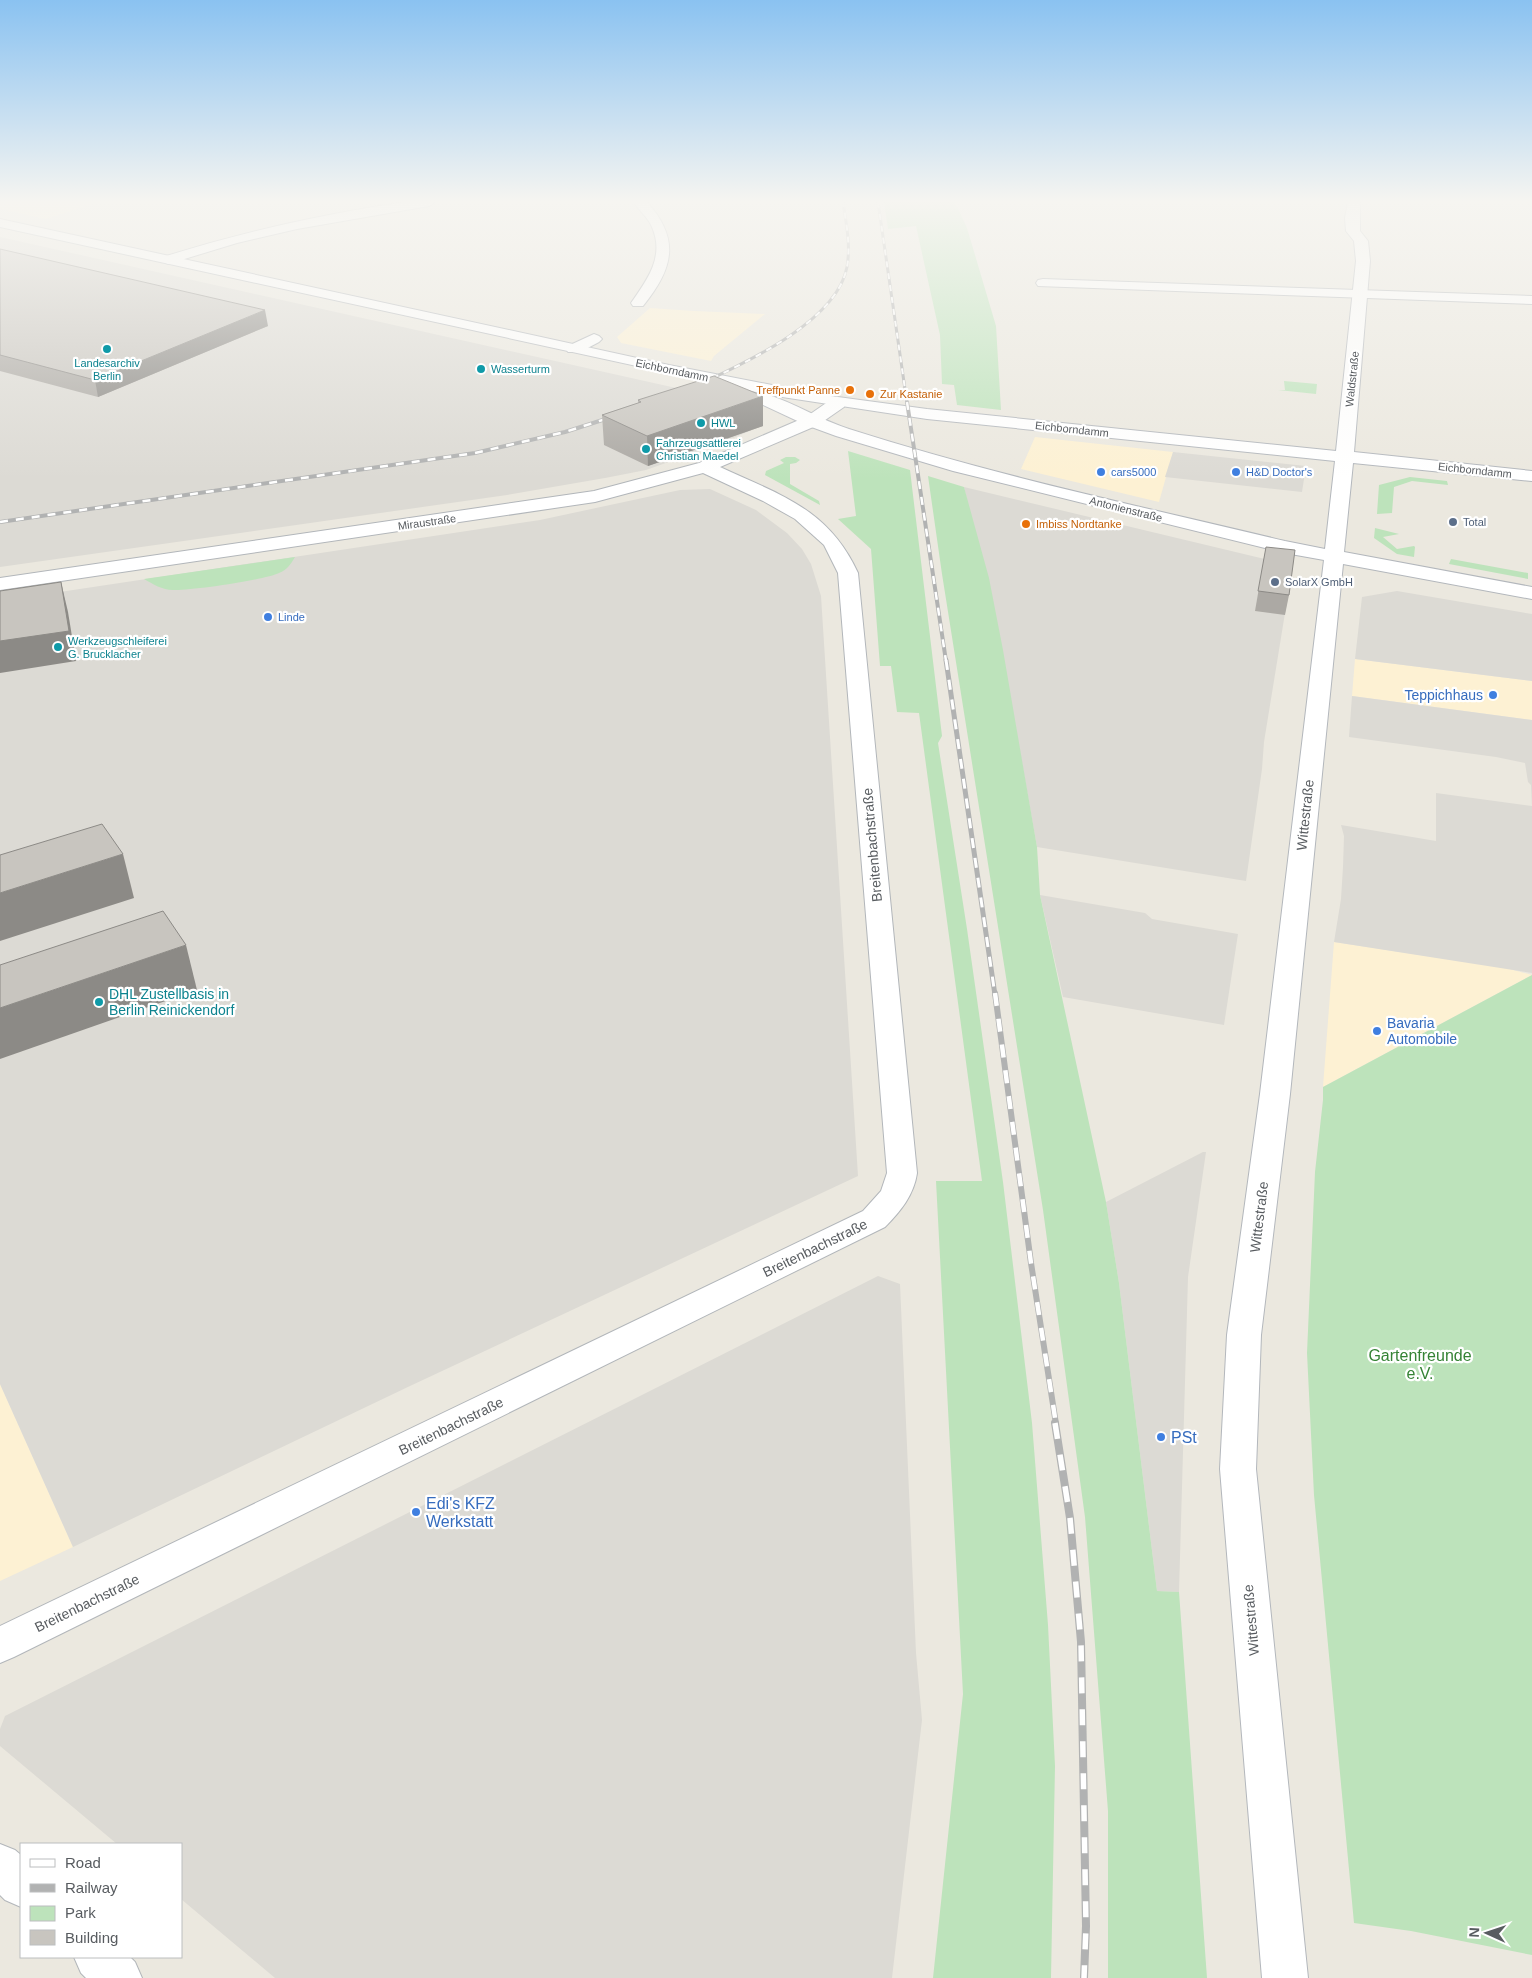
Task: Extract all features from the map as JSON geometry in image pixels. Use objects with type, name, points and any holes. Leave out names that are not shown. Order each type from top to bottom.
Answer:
[{"type":"main road","name":"Eichborndamm","points":[[325,294],[732,383],[838,402],[899,411],[1532,476]]},
{"type":"main road","points":[[638,303],[646,294]]},
{"type":"main road","name":"Waldstraße","points":[[1344,458],[1360,294]]},
{"type":"main road","points":[[1369,294],[1532,300]]},
{"type":"main road","points":[[574,349],[594,338]]},
{"type":"main road","name":"Antonienstraße","points":[[732,383],[812,421],[959,467],[1277,545],[1532,593]]},
{"type":"main road","name":"Miraustraße","points":[[0,584],[570,500],[625,490],[705,467],[812,421],[838,402]]},
{"type":"main road","name":"Wittestraße","points":[[1285,1978],[1238,1469],[1244,1335],[1275,1094],[1344,458]]},
{"type":"main road","name":"Breitenbachstraße","points":[[0,1645],[874,1219],[890,1203],[901,1185],[901,1164],[848,574],[839,553],[826,537],[797,512],[705,467]]},
{"type":"main road","points":[[0,1865],[20,1884]]},
{"type":"main road","points":[[98,1958],[119,1978]]},
{"type":"shaded area","points":[[0,294],[257,294],[712,396],[746,412],[752,430],[646,470],[605,478],[507,495],[0,567]]},
{"type":"shaded area","points":[[650,308],[765,314],[714,356],[711,361],[621,343],[617,337]]},
{"type":"shaded area","name":"cars5000","points":[[1035,437],[1173,452],[1159,502],[1021,469]]},
{"type":"shaded area","name":"H&D Doctor's","points":[[1173,452],[1306,466],[1302,492],[1165,477]]},
{"type":"shaded area","points":[[964,487],[1273,561],[1292,570],[1264,742],[1246,881],[1037,847],[1009,690]]},
{"type":"shaded area","points":[[710,489],[756,510],[787,533],[802,549],[811,564],[821,596],[858,1176],[410,1386],[73,1547],[0,1384],[0,601],[540,520],[680,490]]},
{"type":"shaded area","points":[[1397,591],[1532,614],[1532,681],[1355,659],[1362,597]]},
{"type":"shaded area","points":[[1355,659],[1532,681],[1532,720],[1352,696]]},
{"type":"shaded area","points":[[1352,696],[1532,720],[1532,806],[1531,785],[1528,782],[1525,763],[1496,757],[1349,737]]},
{"type":"shaded area","points":[[1436,793],[1532,806],[1532,973],[1334,942],[1341,899],[1343,867],[1344,836],[1341,825],[1436,841]]},
{"type":"shaded area","points":[[1040,895],[1145,913],[1152,919],[1238,934],[1224,1025],[1063,997]]},
{"type":"shaded area","name":"Bavaria Automobile","points":[[1334,942],[1506,968],[1532,975],[1323,1087]]},
{"type":"shaded area","name":"PSt","points":[[1206,1152],[1188,1277],[1179,1592],[1157,1591],[1119,1283],[1106,1202]]},
{"type":"shaded area","points":[[878,1276],[900,1284],[916,1653],[922,1720],[892,1978],[275,1978],[182,1900],[182,1843],[116,1843],[0,1746],[0,1729],[5,1716]]},
{"type":"shaded area","points":[[0,1384],[73,1547],[0,1581]]},
{"type":"green space","points":[[931,294],[987,294],[996,326],[1001,410],[957,405],[954,385],[942,384],[940,335]]},
{"type":"green space","points":[[1284,381],[1317,384],[1316,394],[1278,390],[1285,390]]},
{"type":"green space","points":[[848,451],[910,470],[942,736],[938,743],[1003,1182],[1032,1423],[1048,1625],[1055,1766],[1051,1978],[933,1978],[963,1694],[936,1181],[982,1181],[919,713],[897,712],[891,666],[880,666],[871,549],[838,519],[856,516]]},
{"type":"green space","points":[[786,457],[795,457],[800,460],[790,464],[790,484],[819,501],[820,505],[765,475],[766,471],[784,463],[780,460]]},
{"type":"green space","points":[[928,476],[964,487],[989,578],[1037,847],[1040,895],[1106,1202],[1119,1283],[1157,1591],[1179,1592],[1207,1978],[1108,1978],[1108,1811],[1085,1517],[1043,1210]]},
{"type":"green space","points":[[1410,477],[1447,481],[1448,485],[1412,481],[1394,487],[1392,513],[1377,514],[1379,485]]},
{"type":"green space","points":[[1375,528],[1399,534],[1383,537],[1397,549],[1414,546],[1414,557],[1397,554],[1374,538]]},
{"type":"green space","points":[[295,557],[284,570],[271,576],[194,589],[169,590],[144,579]]},
{"type":"green space","points":[[1451,559],[1528,573],[1528,579],[1449,564]]},
{"type":"green space","name":"Gartenfreunde e.V.","points":[[1532,975],[1532,1955],[1411,1931],[1354,1923],[1314,1495],[1307,1353],[1315,1172],[1323,1087]]},
{"type":"building","name":"Landesarchiv Berlin","points":[[0,294],[197,294],[265,310],[95,380],[0,355]]},
{"type":"building","points":[[714,376],[763,396],[647,436],[602,415],[641,402],[638,400]]},
{"type":"building","points":[[1266,547],[1295,550],[1289,595],[1258,591]]},
{"type":"building","points":[[61,582],[69,631],[0,641],[0,591]]},
{"type":"building","points":[[102,824],[123,854],[0,893],[0,855]]},
{"type":"building","points":[[163,911],[186,945],[0,1008],[0,965]]},
{"type":"railway","points":[[702,383],[742,364],[788,337],[809,322],[834,294]]},
{"type":"railway","points":[[891,294],[907,403]]},
{"type":"railway","points":[[907,402],[946,661]]},
{"type":"railway","points":[[0,522],[475,453],[565,432],[615,416]]},
{"type":"railway","points":[[946,660],[995,995]]},
{"type":"railway","points":[[995,993],[1031,1263],[1056,1424]]},
{"type":"railway","points":[[1055,1423],[1070,1518],[1081,1642],[1086,1926],[1084,1978]]},
{"type":"place","name":"Landesarchiv Berlin","points":[[107,349]]},
{"type":"place","name":"Wasserturm","points":[[481,369]]},
{"type":"place","name":"Treffpunkt Panne","points":[[850,390]]},
{"type":"place","name":"Zur Kastanie","points":[[870,394]]},
{"type":"place","name":"HWL","points":[[701,423]]},
{"type":"place","name":"Fahrzeugsattlerei Christian Maedel","points":[[646,449]]},
{"type":"place","name":"cars5000","points":[[1101,472]]},
{"type":"place","name":"H&D Doctor's","points":[[1236,472]]},
{"type":"place","name":"Total","points":[[1453,522]]},
{"type":"place","name":"Imbiss Nordtanke","points":[[1026,524]]},
{"type":"place","name":"SolarX GmbH","points":[[1275,582]]},
{"type":"place","name":"Linde","points":[[268,617]]},
{"type":"place","name":"Werkzeugschleiferei G. Brucklacher","points":[[58,647]]},
{"type":"place","name":"Teppichhaus","points":[[1493,695]]},
{"type":"place","name":"DHL Zustellbasis in Berlin Reinickendorf","points":[[99,1002]]},
{"type":"place","name":"Bavaria Automobile","points":[[1377,1031]]},
{"type":"place","name":"PSt","points":[[1161,1437]]},
{"type":"place","name":"Edi's KFZ Werkstatt","points":[[416,1512]]}]
